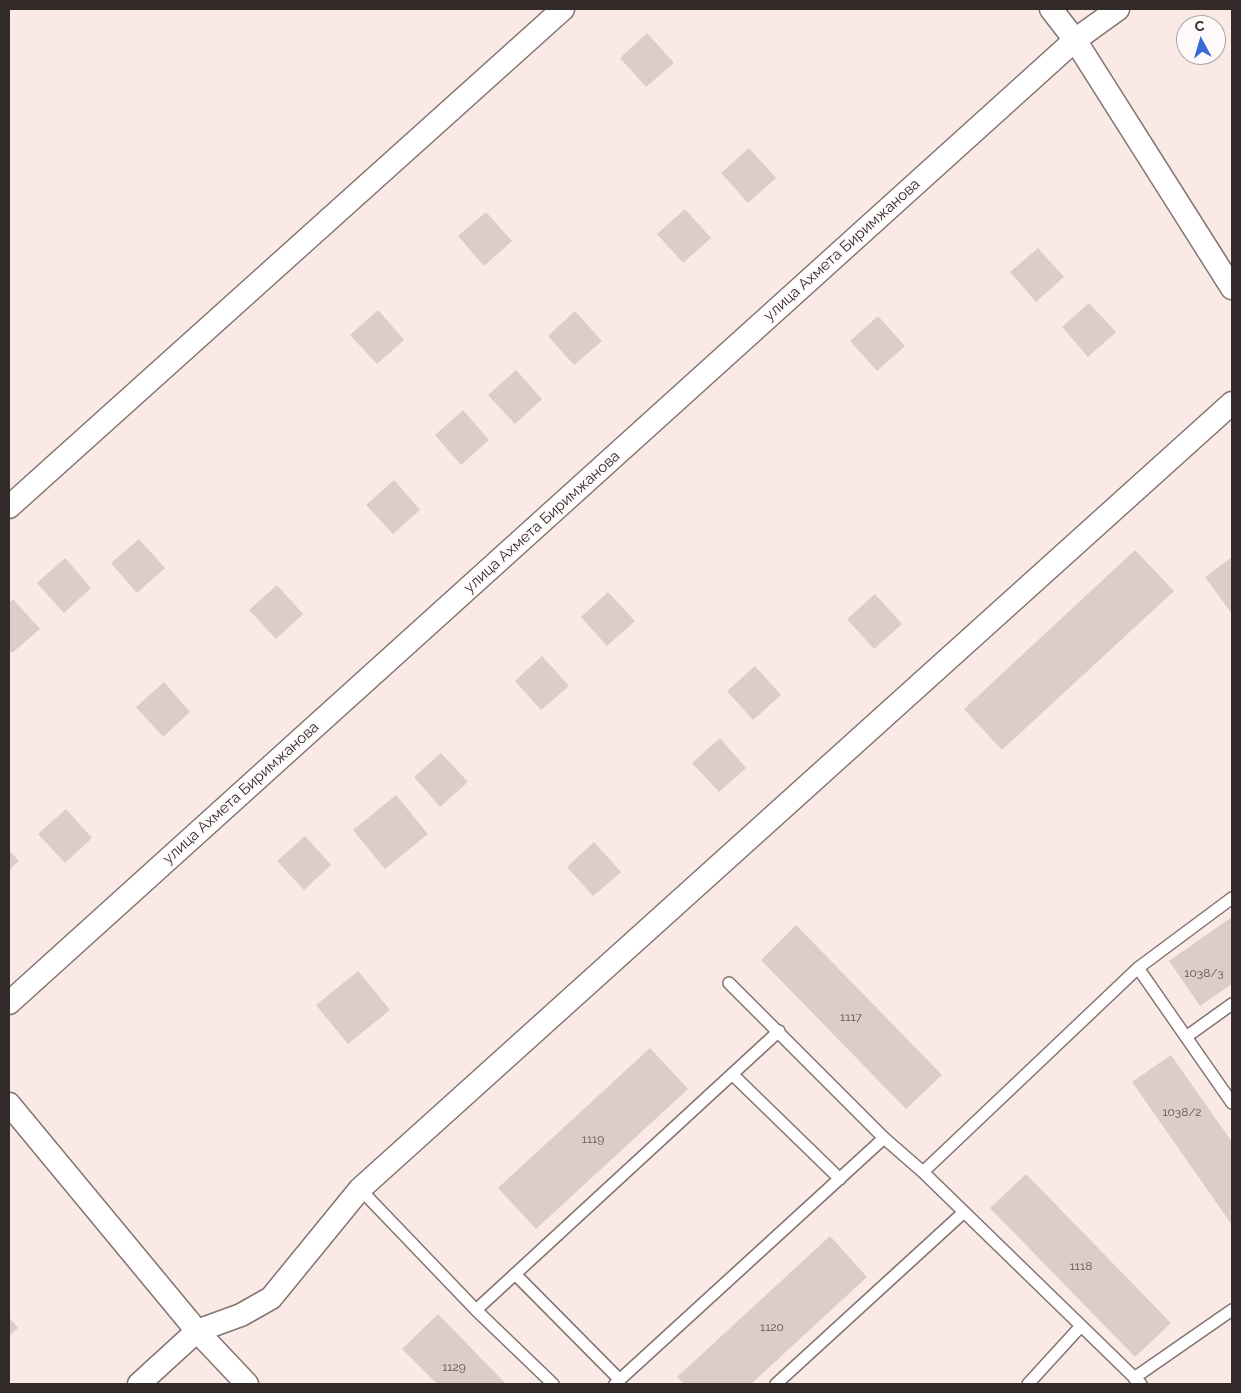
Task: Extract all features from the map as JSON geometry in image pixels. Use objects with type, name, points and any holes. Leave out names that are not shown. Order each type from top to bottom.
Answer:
[{"type":"street","points":[[9,507],[563,9]]},
{"type":"street","points":[[1050,9],[1075,40],[1232,288]]},
{"type":"street","name":"улица Ахмета Биримжанова","points":[[9,1003],[1075,40],[1118,9]]},
{"type":"street","points":[[139,1384],[197,1330],[240,1315],[271,1298],[360,1189],[1232,403]]},
{"type":"street","points":[[9,1104],[197,1330],[247,1384]]},
{"type":"lane","points":[[923,1172],[1138,968],[1232,898]]},
{"type":"lane","points":[[1138,968],[1232,1103]]},
{"type":"lane","points":[[729,983],[884,1138],[923,1172],[1138,1381],[1232,1310]]},
{"type":"lane","points":[[1186,1036],[1232,1004]]},
{"type":"lane","points":[[476,1310],[778,1031]]},
{"type":"lane","points":[[732,1074],[840,1179]]},
{"type":"lane","points":[[515,1274],[618,1382],[884,1138]]},
{"type":"lane","points":[[360,1189],[476,1310],[553,1384]]},
{"type":"lane","points":[[776,1384],[964,1212]]},
{"type":"lane","points":[[1028,1384],[1081,1326]]},
{"type":"building","points":[[647,33],[674,63],[646,87],[620,58]]},
{"type":"building","points":[[749,148],[776,178],[748,203],[721,173]]},
{"type":"building","points":[[685,209],[711,238],[683,263],[657,234]]},
{"type":"building","points":[[486,212],[512,241],[484,266],[458,236]]},
{"type":"building","points":[[1038,248],[1064,277],[1036,302],[1010,272]]},
{"type":"building","points":[[1089,303],[1116,332],[1088,357],[1062,327]]},
{"type":"building","points":[[378,310],[404,340],[377,364],[350,335]]},
{"type":"building","points":[[575,311],[602,341],[574,365],[548,336]]},
{"type":"building","points":[[878,316],[905,346],[877,371],[850,341]]},
{"type":"building","points":[[516,370],[542,399],[515,424],[488,395]]},
{"type":"building","points":[[463,410],[489,440],[461,465],[435,435]]},
{"type":"building","points":[[394,480],[420,510],[393,534],[366,505]]},
{"type":"building","points":[[139,539],[165,568],[137,593],[111,563]]},
{"type":"building","points":[[1135,550],[1174,591],[1002,750],[964,709]]},
{"type":"building","points":[[1232,557],[1232,614],[1205,577]]},
{"type":"building","points":[[65,558],[91,588],[64,613],[37,583]]},
{"type":"building","points":[[277,585],[303,614],[276,639],[249,610]]},
{"type":"building","points":[[608,592],[635,621],[607,646],[581,617]]},
{"type":"building","points":[[875,594],[902,624],[874,649],[847,619]]},
{"type":"building","points":[[13,599],[40,629],[12,653],[9,650],[9,603]]},
{"type":"building","points":[[542,656],[569,686],[541,710],[515,681]]},
{"type":"building","points":[[755,666],[781,695],[753,720],[727,691]]},
{"type":"building","points":[[164,682],[190,712],[163,737],[136,707]]},
{"type":"building","points":[[720,738],[746,768],[719,792],[692,763]]},
{"type":"building","points":[[441,753],[468,782],[440,807],[414,777]]},
{"type":"building","points":[[396,795],[428,834],[385,869],[353,830]]},
{"type":"building","points":[[66,809],[92,838],[65,863],[38,834]]},
{"type":"building","points":[[305,836],[331,865],[304,890],[277,861]]},
{"type":"building","points":[[594,842],[621,872],[593,896],[567,867]]},
{"type":"building","points":[[9,850],[19,861],[9,870]]},
{"type":"building","points":[[1232,917],[1232,984],[1200,1006],[1169,961]]},
{"type":"building","points":[[796,925],[942,1075],[906,1109],[761,960]]},
{"type":"building","points":[[358,971],[390,1010],[348,1044],[316,1005]]},
{"type":"building","points":[[650,1048],[688,1089],[536,1229],[498,1188]]},
{"type":"building","points":[[1171,1055],[1232,1142],[1232,1225],[1132,1082]]},
{"type":"building","points":[[1026,1174],[1171,1323],[1135,1357],[990,1208]]},
{"type":"building","points":[[830,1236],[867,1277],[751,1384],[684,1384],[677,1377]]},
{"type":"building","points":[[438,1314],[506,1384],[437,1384],[402,1349]]},
{"type":"building","points":[[9,1317],[18,1328],[9,1336]]}]
